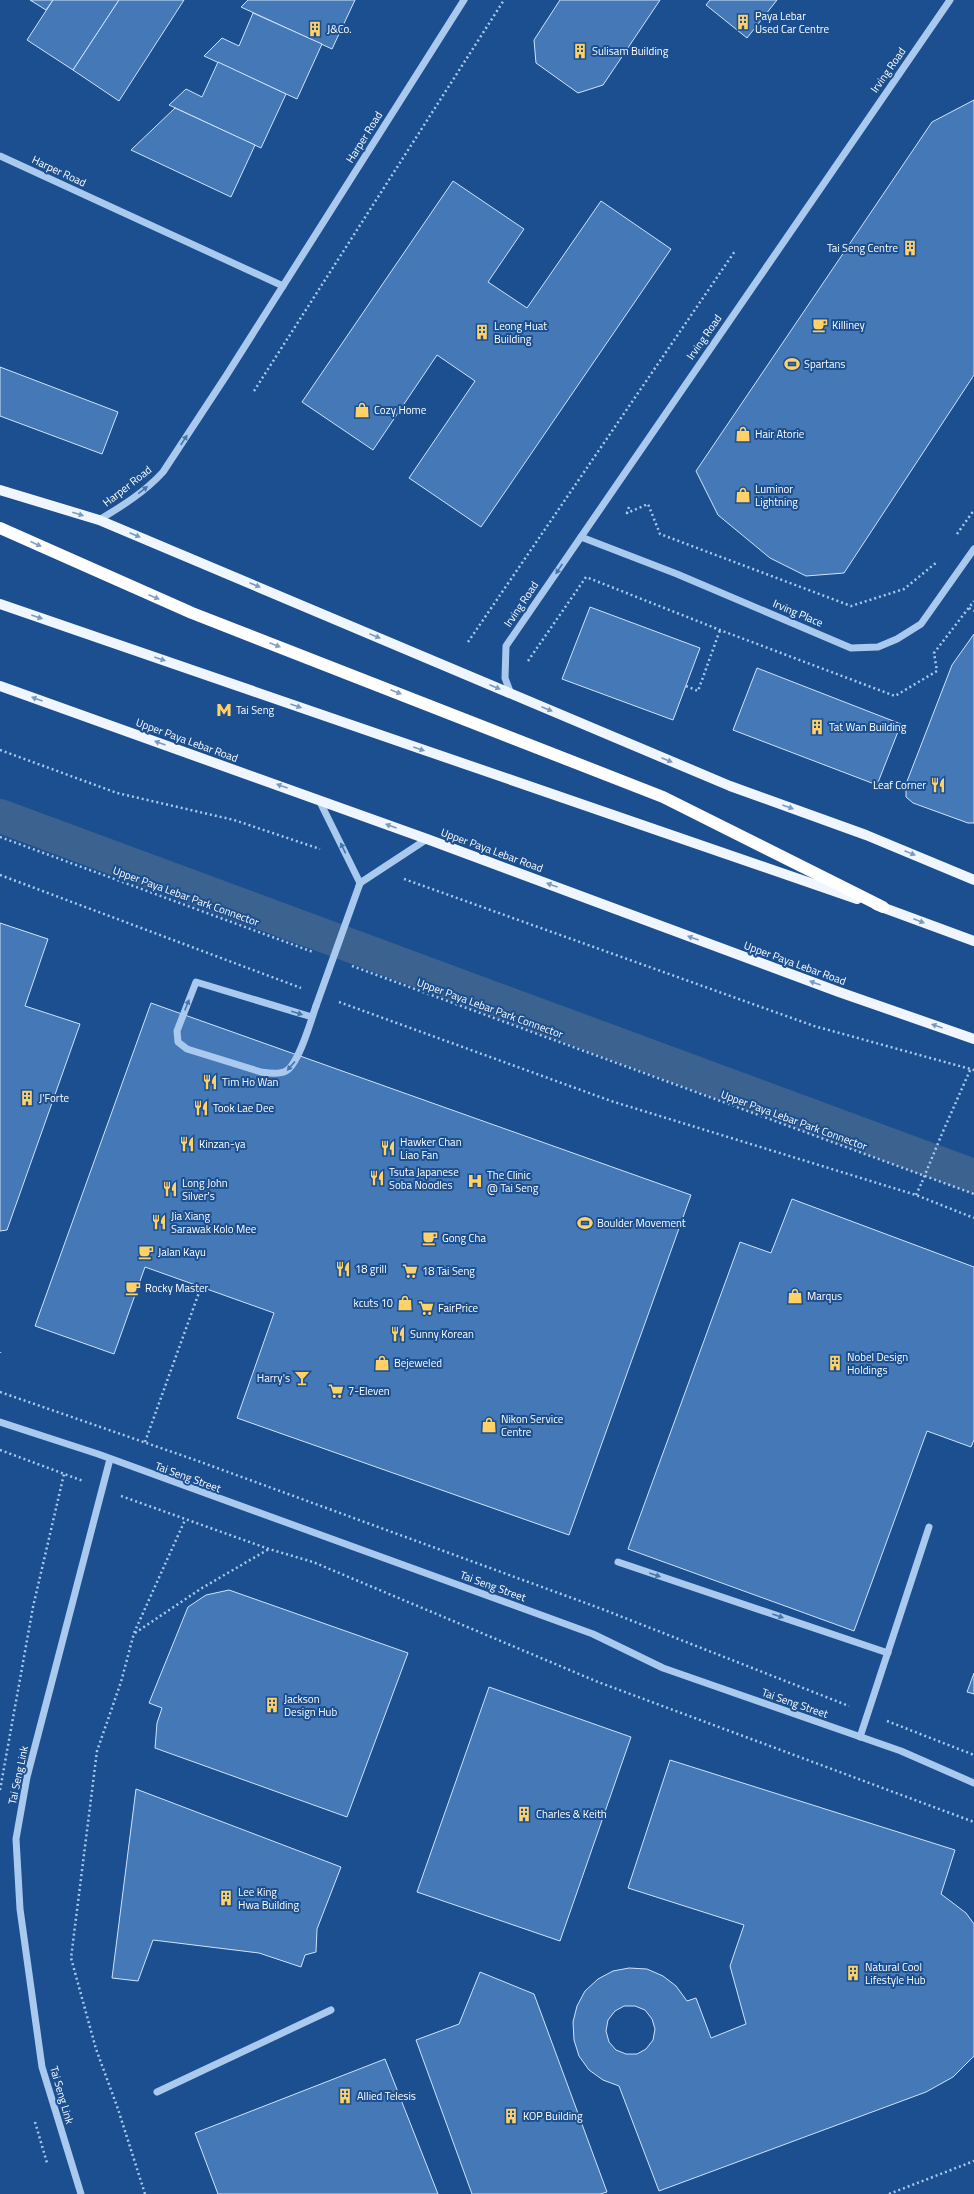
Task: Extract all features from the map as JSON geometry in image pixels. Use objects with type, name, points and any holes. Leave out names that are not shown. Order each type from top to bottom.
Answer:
[{"type":"highway","points":[[0,528],[192,613],[663,797],[883,907]]},
{"type":"main road","points":[[0,490],[100,520],[730,786],[866,836],[974,880]]},
{"type":"main road","points":[[0,604],[883,907],[974,941]]},
{"type":"main road","name":"Upper Paya Lebar Road","points":[[0,686],[427,839],[839,992],[974,1039]]},
{"type":"street","name":"Harper Road","points":[[100,520],[123,506],[154,482],[163,472],[226,376],[464,0]]},
{"type":"street","name":"Irving Road","points":[[511,694],[505,678],[506,646],[950,0]]},
{"type":"street","name":"Harper Road","points":[[0,156],[283,286]]},
{"type":"street","name":"Irving Place","points":[[581,537],[684,577],[851,648],[878,647],[897,639],[921,624],[974,549]]},
{"type":"street","points":[[319,800],[359,885]]},
{"type":"street","points":[[312,1018],[196,982],[177,1031],[178,1042],[187,1049],[272,1074],[286,1071],[295,1061],[312,1018],[359,885],[427,839]]},
{"type":"street","name":"Tai Seng Street","points":[[0,1422],[110,1459],[594,1634],[663,1668],[860,1737],[974,1783]]},
{"type":"street","name":"Tai Seng Link","points":[[81,2194],[42,2067],[20,1909],[16,1839],[27,1777],[110,1459]]},
{"type":"street","points":[[860,1737],[929,1527]]},
{"type":"street","points":[[618,1562],[888,1653]]},
{"type":"street","points":[[157,2092],[331,2010]]},
{"type":"path","points":[[254,391],[504,0]]},
{"type":"path","points":[[468,642],[735,251]]},
{"type":"path","points":[[630,506],[627,513],[648,504],[660,534],[851,606],[904,589],[939,561]]},
{"type":"path","points":[[956,536],[974,510]]},
{"type":"path","points":[[523,668],[586,577],[720,630],[896,696],[937,671],[934,654],[974,601]]},
{"type":"path","points":[[969,608],[974,611]]},
{"type":"path","points":[[686,686],[698,691],[720,630]]},
{"type":"path","points":[[0,750],[117,793],[234,820],[348,859]]},
{"type":"path","name":"Upper Paya Lebar Park Connector","points":[[0,837],[314,952]]},
{"type":"path","points":[[380,870],[814,1026],[974,1070]]},
{"type":"path","points":[[0,874],[309,991]]},
{"type":"path","name":"Upper Paya Lebar Park Connector","points":[[351,966],[974,1194]]},
{"type":"path","points":[[338,1002],[611,1101],[916,1195],[974,1218]]},
{"type":"path","points":[[916,1195],[971,1068]]},
{"type":"path","points":[[145,1442],[201,1287]]},
{"type":"path","points":[[0,1392],[145,1442],[602,1609],[974,1755]]},
{"type":"path","points":[[0,1450],[185,1520],[269,1549],[313,1562],[598,1682],[974,1822]]},
{"type":"path","points":[[0,1790],[33,1608],[64,1474]]},
{"type":"path","points":[[144,2194],[118,2109],[96,2049],[71,1958],[97,1751],[121,1682],[134,1633],[185,1520]]},
{"type":"path","points":[[134,1633],[202,1588],[269,1549]]},
{"type":"path","points":[[889,2194],[974,2160]]},
{"type":"building","points":[[30,0],[53,0],[46,10]]},
{"type":"building","points":[[53,0],[119,0],[73,70],[27,40]]},
{"type":"building","points":[[119,0],[184,0],[119,101],[73,70]]},
{"type":"building","name":"J&Co.","points":[[248,0],[355,0],[332,49],[241,7]]},
{"type":"building","name":"Sulisam Building","points":[[560,0],[660,0],[603,85],[578,93],[536,63],[534,40]]},
{"type":"building","name":"Paya Lebar Used Car Centre","points":[[710,0],[777,0],[747,38],[706,5]]},
{"type":"building","points":[[253,13],[322,44],[297,99],[204,56],[222,38],[239,46]]},
{"type":"building","points":[[218,62],[286,94],[261,148],[169,105],[186,89],[202,97]]},
{"type":"building","name":"Tai Seng Centre","points":[[974,100],[974,375],[844,573],[806,576],[770,558],[718,515],[696,471],[932,122]]},
{"type":"building","points":[[175,108],[255,145],[231,197],[131,150]]},
{"type":"building","name":"Leong Huat Building","points":[[453,181],[524,229],[488,282],[527,308],[601,201],[671,249],[481,527],[409,478],[475,381],[437,355],[373,450],[302,402]]},
{"type":"building","points":[[0,367],[118,412],[102,454],[0,416]]},
{"type":"building","points":[[590,607],[700,648],[673,720],[562,679]]},
{"type":"building","points":[[974,634],[974,823],[968,823],[913,803],[906,797],[906,784],[952,665]]},
{"type":"building","name":"Tat Wan Building","points":[[757,668],[901,724],[877,785],[733,730]]},
{"type":"building","name":"J'Forte","points":[[0,923],[48,939],[25,1006],[80,1024],[7,1230],[0,1231]]},
{"type":"building","name":"18 Tai Seng","points":[[151,1003],[691,1195],[569,1535],[237,1418],[274,1313],[145,1267],[114,1354],[35,1326]]},
{"type":"building","name":"Nobel Design Holdings","points":[[792,1199],[974,1267],[974,1440],[971,1447],[927,1431],[854,1631],[628,1549],[740,1242],[771,1253]]},
{"type":"building","name":"Jackson Design Hub","points":[[229,1590],[408,1653],[347,1817],[155,1748],[157,1723],[162,1708],[149,1703],[188,1607],[206,1595]]},
{"type":"building","points":[[974,1673],[974,1694],[967,1692]]},
{"type":"building","name":"Charles & Keith","points":[[489,1687],[631,1737],[560,1941],[417,1892]]},
{"type":"building","name":"Natural Cool Lifestyle Hub","points":[[670,1760],[955,1850],[941,1894],[966,1913],[974,1924],[974,2056],[953,2077],[926,2092],[659,2191],[619,2086],[603,2080],[589,2070],[579,2056],[574,2040],[573,2022],[577,2006],[585,1991],[598,1979],[613,1971],[629,1968],[647,1969],[663,1976],[676,1986],[687,2001],[696,1998],[711,2038],[746,2024],[730,1966],[744,1925],[628,1888]],"holes":[[[624,2006],[635,2006],[645,2010],[652,2019],[655,2029],[653,2040],[646,2049],[637,2054],[626,2054],[616,2050],[609,2042],[606,2031],[608,2020],[615,2011]]]},
{"type":"building","name":"Lee King Hwa Building","points":[[136,1789],[341,1867],[317,1929],[316,1952],[305,1955],[301,1967],[259,1953],[153,1940],[138,1981],[112,1978]]},
{"type":"building","name":"KOP Building","points":[[480,1972],[534,1994],[607,2192],[600,2194],[472,2194],[416,2040],[459,2024]]},
{"type":"building","name":"Allied Telesis","points":[[385,2059],[438,2194],[218,2194],[195,2133]]},
{"type":"waterway","points":[[0,816],[974,1176]]},
{"type":"place","name":"Paya Lebar Used Car Centre","points":[[743,22]]},
{"type":"place","name":"J&Co.","points":[[315,29]]},
{"type":"place","name":"Sulisam Building","points":[[580,51]]},
{"type":"place","name":"Tai Seng Centre","points":[[910,248]]},
{"type":"place","name":"Killiney","points":[[820,325]]},
{"type":"place","name":"Leong Huat Building","points":[[482,332]]},
{"type":"place","name":"Spartans","points":[[792,364]]},
{"type":"place","name":"Cozy Home","points":[[362,410]]},
{"type":"place","name":"Hair Atorie","points":[[743,434]]},
{"type":"place","name":"Luminor Lightning","points":[[743,495]]},
{"type":"place","name":"Tai Seng","points":[[224,710]]},
{"type":"place","name":"Tat Wan Building","points":[[817,727]]},
{"type":"place","name":"Leaf Corner","points":[[938,785]]},
{"type":"place","name":"Tim Ho Wan","points":[[210,1082]]},
{"type":"place","name":"J'Forte","points":[[27,1098]]},
{"type":"place","name":"Took Lae Dee","points":[[201,1108]]},
{"type":"place","name":"Kinzan-ya","points":[[187,1144]]},
{"type":"place","name":"Hawker Chan Liao Fan","points":[[388,1148]]},
{"type":"place","name":"Tsuta Japanese Soba Noodles","points":[[377,1178]]},
{"type":"place","name":"The Clinic @ Tai Seng","points":[[475,1181]]},
{"type":"place","name":"Long John Silver's","points":[[170,1189]]},
{"type":"place","name":"Jia Xiang Sarawak Kolo Mee","points":[[159,1222]]},
{"type":"place","name":"Boulder Movement","points":[[585,1223]]},
{"type":"place","name":"Gong Cha","points":[[430,1238]]},
{"type":"place","name":"Jalan Kayu","points":[[146,1252]]},
{"type":"place","name":"18 grill","points":[[343,1269]]},
{"type":"place","name":"18 Tai Seng","points":[[410,1271]]},
{"type":"place","name":"Rocky Master","points":[[133,1288]]},
{"type":"place","name":"Marqus","points":[[795,1296]]},
{"type":"place","name":"kcuts 10","points":[[405,1303]]},
{"type":"place","name":"FairPrice","points":[[426,1308]]},
{"type":"place","name":"Sunny Korean","points":[[398,1334]]},
{"type":"place","name":"Bejeweled","points":[[382,1363]]},
{"type":"place","name":"Nobel Design Holdings","points":[[835,1363]]},
{"type":"place","name":"Harry's","points":[[302,1378]]},
{"type":"place","name":"7-Eleven","points":[[336,1391]]},
{"type":"place","name":"Nikon Service Centre","points":[[489,1425]]},
{"type":"place","name":"Jackson Design Hub","points":[[272,1705]]},
{"type":"place","name":"Charles & Keith","points":[[524,1814]]},
{"type":"place","name":"Lee King Hwa Building","points":[[226,1898]]},
{"type":"place","name":"Natural Cool Lifestyle Hub","points":[[853,1973]]},
{"type":"place","name":"Allied Telesis","points":[[345,2096]]},
{"type":"place","name":"KOP Building","points":[[511,2116]]}]
